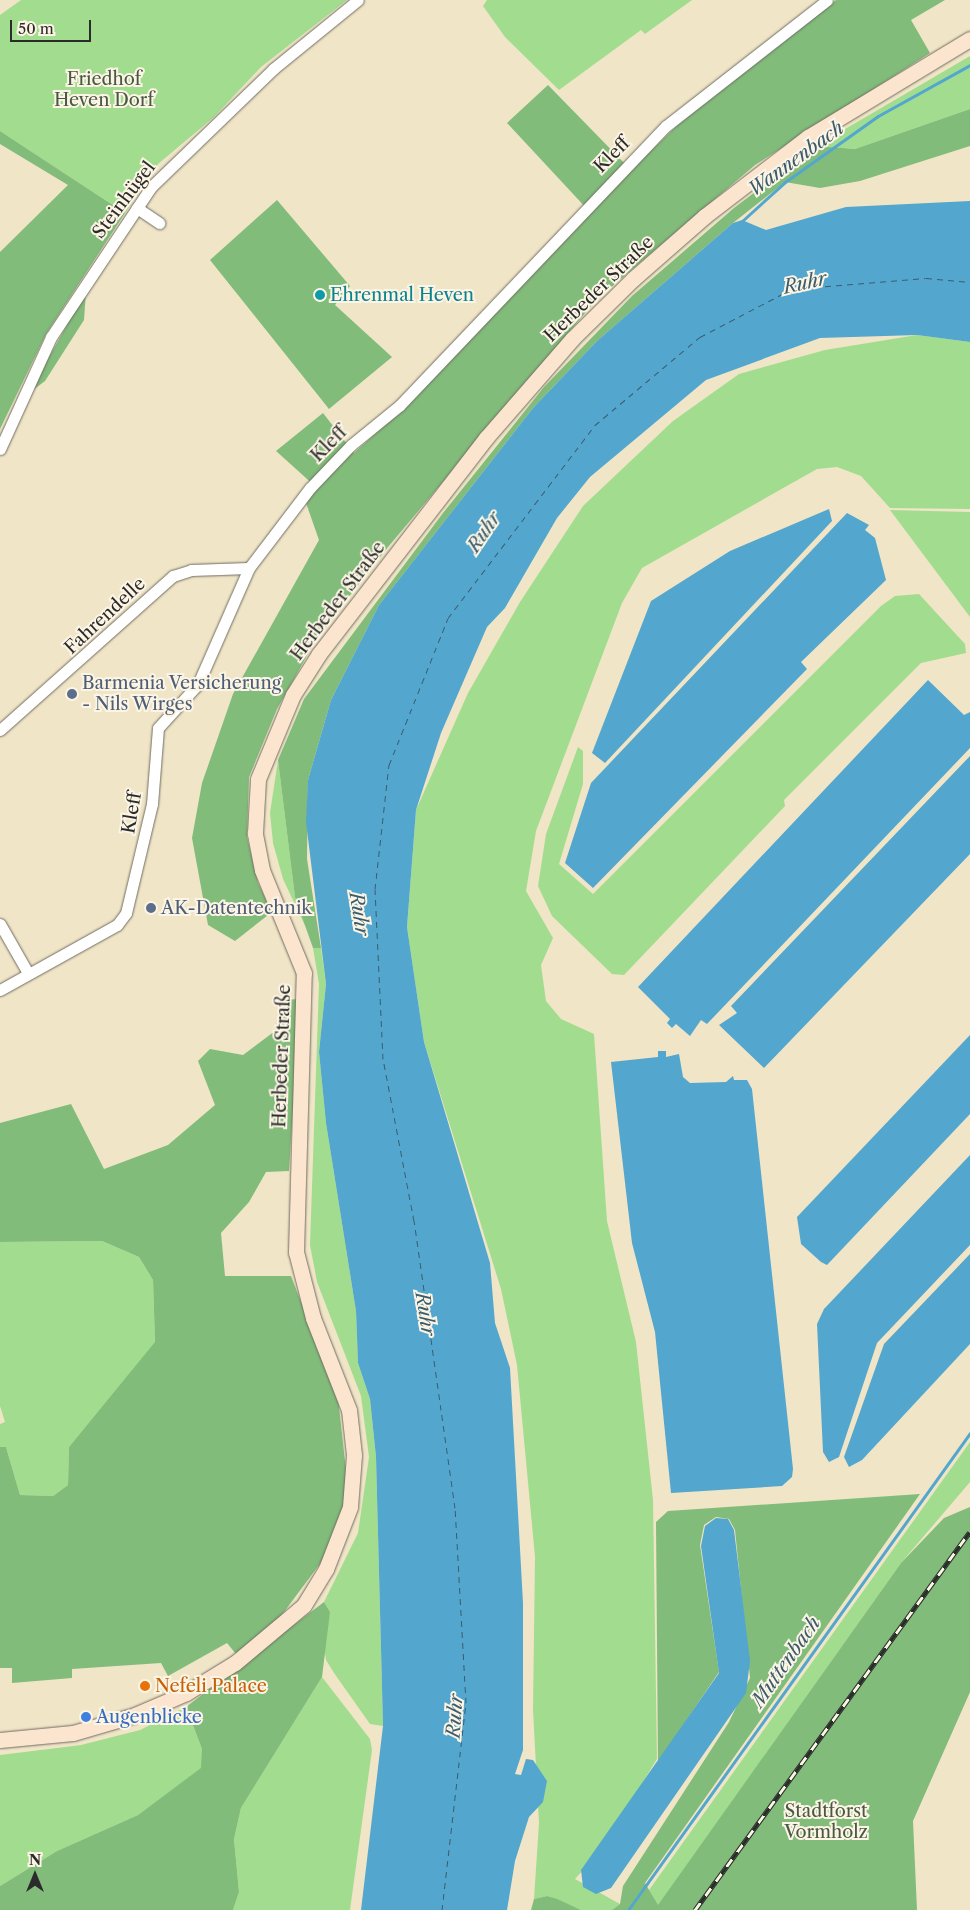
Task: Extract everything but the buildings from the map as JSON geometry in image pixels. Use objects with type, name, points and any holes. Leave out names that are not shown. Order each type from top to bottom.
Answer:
[{"type":"main road","name":"Herbeder Straße","points":[[0,1740],[73,1733],[135,1715],[186,1693],[235,1663],[304,1605],[326,1569],[350,1507],[354,1455],[349,1410],[313,1318],[296,1247],[304,973],[262,870],[255,833],[258,779],[293,695],[319,654],[486,438],[572,339],[633,279],[734,192],[808,137],[970,39]]},
{"type":"street","name":"Steinhügel","points":[[0,449],[51,337],[151,187],[273,68],[358,0]]},
{"type":"street","name":"Kleff","points":[[0,990],[117,925],[126,913],[152,804],[158,728],[198,684],[249,568],[310,488],[351,445],[400,405],[625,165],[698,98],[827,0]]},
{"type":"street","points":[[137,208],[159,223]]},
{"type":"street","name":"Fahrendelle","points":[[0,730],[174,576],[191,570],[249,568]]},
{"type":"street","points":[[0,924],[28,973]]},
{"type":"green space","name":"Friedhof Heven Dorf","points":[[21,0],[347,0],[261,67],[214,117],[158,164],[125,213],[0,131],[0,15]]},
{"type":"green space","points":[[487,0],[692,0],[645,34],[641,30],[559,90],[505,37],[483,6]]},
{"type":"green space","points":[[836,0],[945,0],[911,20],[930,53],[755,165],[596,300],[388,547],[318,636],[277,709],[249,777],[247,837],[258,883],[272,912],[235,941],[208,925],[192,838],[202,783],[233,694],[319,540],[306,503],[316,487],[276,451],[323,413],[354,453],[403,409],[588,210],[507,123],[548,85],[631,170],[684,119]]},
{"type":"green space","points":[[970,56],[970,109],[855,149],[816,146]]},
{"type":"green space","points":[[970,109],[970,146],[860,181],[820,188],[785,182],[733,223],[597,341],[533,408],[379,605],[331,700],[308,780],[307,859],[321,948],[313,948],[295,897],[278,760],[304,699],[443,513],[544,387],[632,296],[734,208],[816,146],[855,149]]},
{"type":"green space","points":[[0,131],[125,213],[46,334],[0,429],[0,252],[68,185],[0,144]]},
{"type":"green space","points":[[277,200],[350,286],[335,305],[392,357],[329,409],[210,260]]},
{"type":"green space","points":[[86,291],[84,320],[45,381],[29,393]]},
{"type":"green space","points":[[917,335],[970,342],[970,509],[890,508],[861,476],[837,467],[817,469],[642,568],[622,603],[536,831],[526,891],[553,938],[541,965],[546,1001],[561,1019],[594,1034],[607,1221],[636,1342],[653,1500],[657,1759],[601,1850],[575,1879],[620,1904],[612,1910],[581,1910],[547,1896],[534,1899],[539,1823],[533,1710],[535,1557],[517,1365],[501,1289],[424,1042],[407,927],[416,810],[468,693],[520,602],[583,506],[673,421],[739,374],[825,350]]},
{"type":"green space","points":[[890,510],[970,512],[970,617]]},
{"type":"green space","points":[[919,594],[965,644],[966,653],[921,663],[784,800],[785,806],[624,975],[612,974],[552,916],[538,886],[546,834],[578,747],[583,751],[583,784],[559,864],[593,894],[881,606],[895,596]]},
{"type":"green space","points":[[278,760],[295,897],[308,932],[283,879],[273,843],[270,813]]},
{"type":"green space","points":[[313,948],[321,948],[326,984],[319,1052],[326,1123],[356,1311],[358,1363],[370,1399],[376,1457],[383,1726],[370,1724],[334,1673],[326,1660],[323,1641],[330,1612],[324,1602],[358,1533],[369,1457],[361,1396],[317,1282],[310,1245],[319,984]]},
{"type":"green space","points":[[300,999],[289,1171],[266,1172],[249,1202],[221,1233],[225,1276],[291,1276],[338,1398],[346,1470],[343,1506],[322,1561],[278,1620],[236,1654],[227,1643],[168,1676],[161,1663],[72,1669],[72,1678],[12,1683],[12,1668],[0,1668],[0,1447],[6,1447],[20,1495],[53,1496],[68,1485],[69,1447],[155,1342],[153,1280],[139,1257],[102,1241],[0,1242],[0,1123],[71,1104],[104,1169],[168,1145],[215,1105],[198,1061],[210,1049],[243,1055],[275,1031],[282,1000]]},
{"type":"green space","points":[[102,1241],[139,1257],[153,1280],[155,1343],[69,1447],[68,1485],[53,1496],[20,1495],[6,1447],[0,1447],[0,1424],[5,1422],[0,1406],[0,1242]]},
{"type":"green space","points":[[970,1442],[970,1482],[901,1563],[658,1906],[649,1890]]},
{"type":"green space","name":"Stadtforst Vormholz","points":[[920,1494],[645,1883],[658,1905],[901,1563],[944,1518],[970,1507],[970,1692],[913,1821],[917,1910],[612,1910],[620,1904],[623,1886],[729,1722],[750,1678],[735,1530],[729,1519],[716,1517],[704,1525],[700,1545],[719,1672],[658,1762],[656,1522],[668,1511]]},
{"type":"green space","points":[[324,1602],[330,1612],[322,1677],[241,1808],[234,1839],[239,1892],[233,1910],[0,1910],[0,1886],[57,1851],[138,1815],[201,1768],[202,1749],[186,1707]]},
{"type":"green space","points":[[322,1677],[370,1739],[372,1750],[350,1910],[233,1910],[239,1892],[234,1839],[241,1808]]},
{"type":"green space","points":[[186,1707],[202,1749],[202,1768],[138,1815],[57,1851],[0,1886],[0,1755],[81,1745],[140,1730]]},
{"type":"green space","points":[[547,1896],[581,1910],[531,1910],[534,1899]]},
{"type":"water","name":"Ruhr","points":[[970,201],[970,342],[917,335],[820,338],[706,380],[590,477],[557,518],[505,608],[487,627],[441,733],[416,810],[407,927],[424,1042],[490,1263],[495,1323],[510,1368],[523,1603],[523,1750],[515,1774],[521,1775],[526,1759],[533,1760],[547,1781],[543,1802],[529,1817],[515,1861],[507,1910],[361,1910],[383,1726],[376,1457],[370,1399],[358,1363],[356,1311],[326,1123],[319,1052],[326,984],[306,822],[308,780],[331,700],[379,605],[533,408],[597,341],[733,223],[742,220],[766,230],[846,207]]},
{"type":"water","points":[[829,509],[832,521],[605,763],[592,753],[651,601],[730,551]]},
{"type":"water","points":[[847,513],[869,525],[865,530],[875,538],[886,580],[801,662],[807,669],[593,888],[565,863],[591,783]]},
{"type":"water","points":[[928,680],[964,715],[970,712],[970,748],[707,1024],[701,1020],[690,1036],[676,1024],[672,1028],[667,1023],[670,1019],[638,987]]},
{"type":"water","points":[[970,756],[970,854],[764,1068],[719,1025],[737,1013],[731,1006]]},
{"type":"water","points":[[970,1035],[970,1114],[827,1265],[821,1262],[801,1244],[797,1217]]},
{"type":"water","points":[[658,1051],[666,1051],[666,1057],[679,1054],[683,1077],[690,1083],[726,1082],[733,1076],[734,1080],[747,1080],[752,1089],[793,1469],[792,1477],[782,1486],[671,1493],[655,1332],[632,1243],[611,1062],[658,1057]]},
{"type":"water","points":[[970,1155],[970,1245],[877,1343],[839,1457],[829,1462],[823,1452],[817,1324],[824,1309]]},
{"type":"water","points":[[970,1254],[970,1344],[862,1460],[849,1467],[844,1457],[884,1344]]},
{"type":"water","points":[[716,1518],[728,1519],[734,1530],[750,1661],[746,1693],[611,1888],[596,1894],[583,1887],[581,1870],[719,1673],[701,1546],[705,1526]]},
{"type":"waterway","name":"Wannenbach","points":[[741,222],[785,182],[878,116],[970,65]]},
{"type":"waterway","name":"Muttenbach","points":[[628,1910],[970,1433]]},
{"type":"ferry route","points":[[442,1910],[466,1703],[455,1508],[414,1221],[383,1059],[375,889],[389,765],[448,618],[595,425],[700,337],[792,289],[926,278],[970,282]]},
{"type":"railway","points":[[695,1910],[970,1532]]},
{"type":"place","name":"Ehrenmal Heven","points":[[320,295]]},
{"type":"place","name":"Barmenia Versicherung - Nils Wirges","points":[[72,694]]},
{"type":"place","name":"AK-Datentechnik","points":[[151,908]]},
{"type":"place","name":"Nefeli Palace","points":[[145,1686]]},
{"type":"place","name":"Augenblicke","points":[[86,1717]]}]
